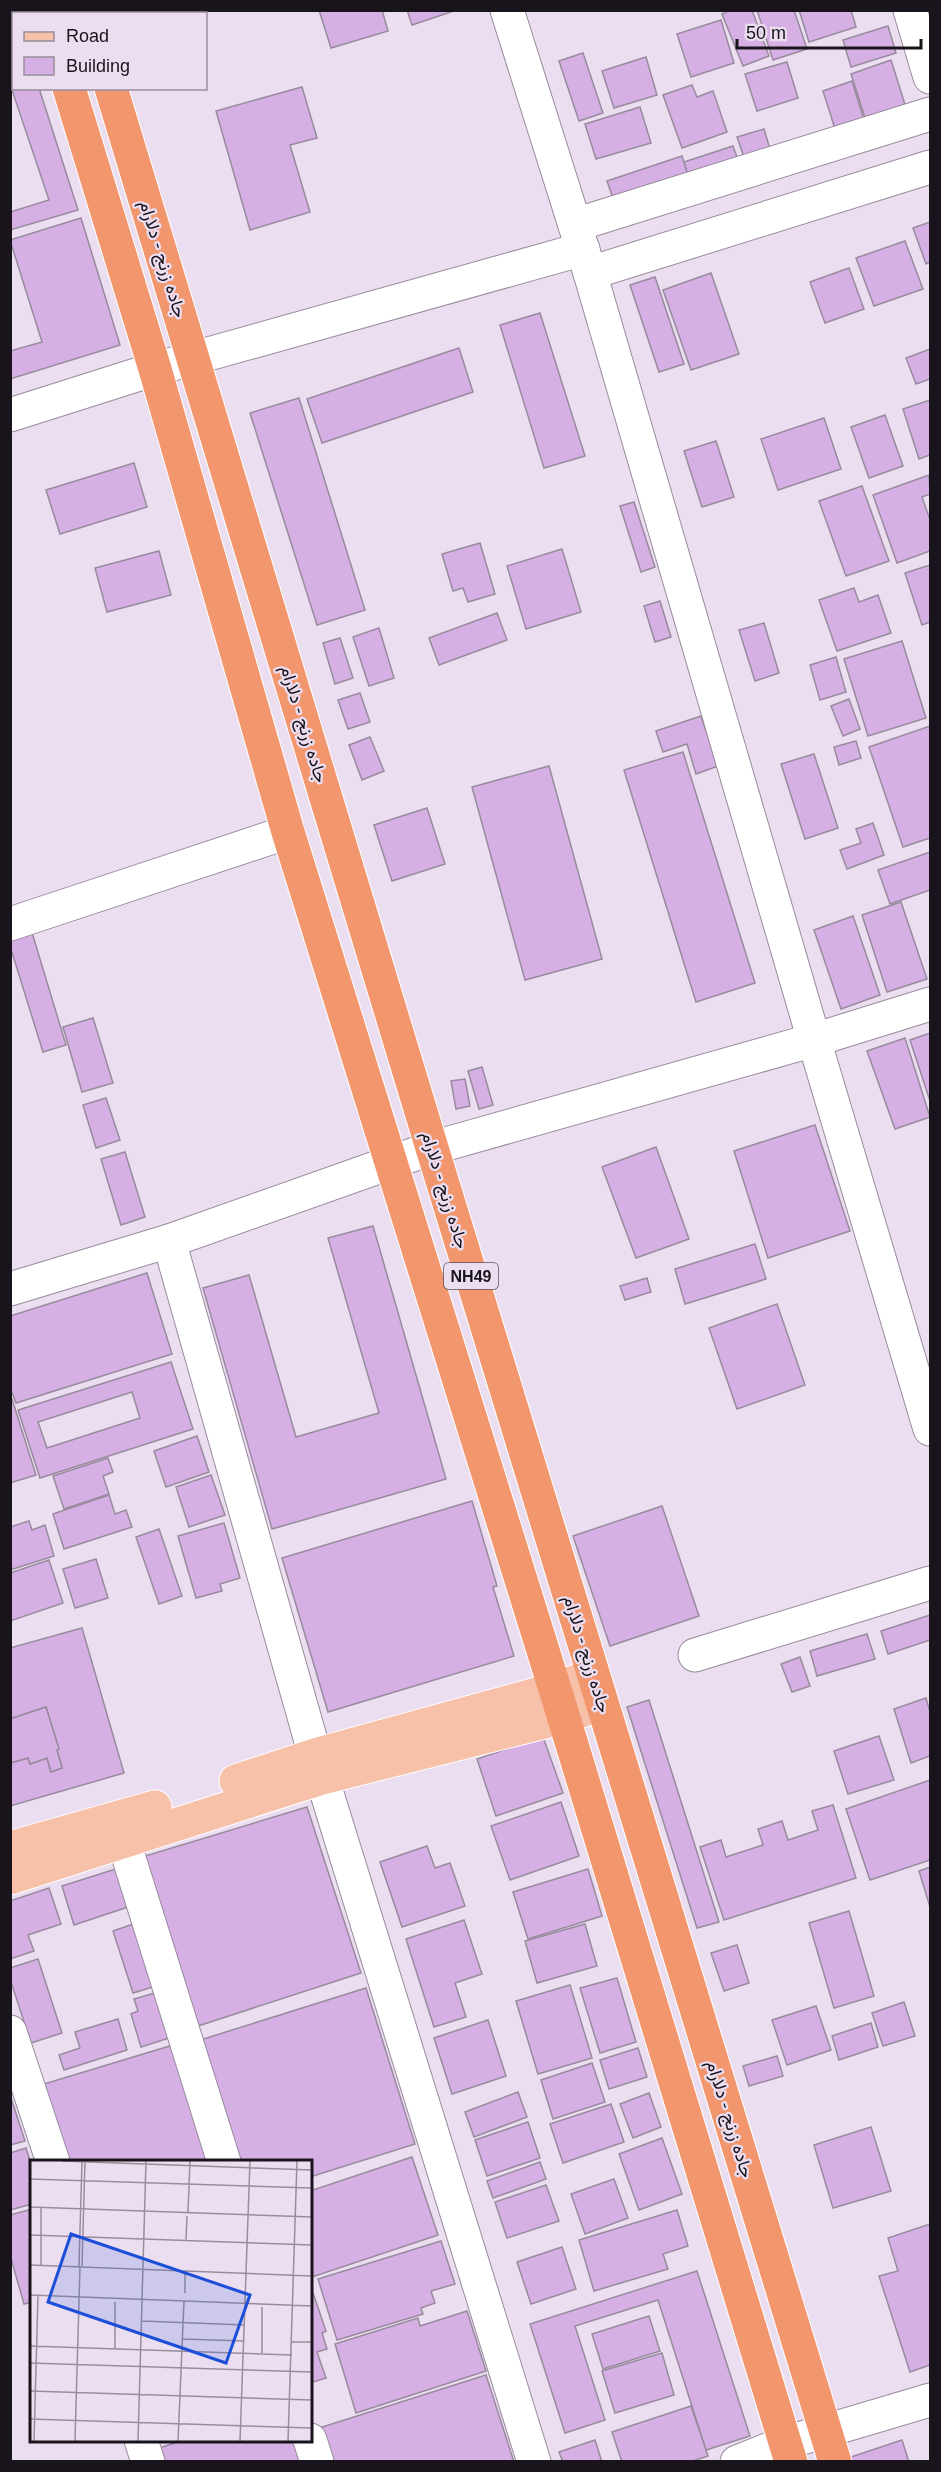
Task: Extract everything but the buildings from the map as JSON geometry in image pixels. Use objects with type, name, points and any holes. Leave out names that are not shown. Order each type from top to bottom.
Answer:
[{"type":"highway","name":"NH49","points":[[70,90],[155,369],[288,832],[560,1703],[788,2452]]},
{"type":"highway","name":"جاده زرنج - دلارام","points":[[112,90],[432,1148],[830,2446]]},
{"type":"main road","points":[[10,1878],[120,1831],[319,1766],[560,1703],[598,1689]]},
{"type":"main road","points":[[10,1848],[120,1831]]},
{"type":"street","points":[[507,10],[583,249],[930,1429]]},
{"type":"street","points":[[910,10],[930,76]]},
{"type":"street","points":[[583,249],[930,114]]},
{"type":"street","points":[[10,415],[155,369],[583,249],[930,167]]},
{"type":"street","points":[[10,924],[288,832]]},
{"type":"street","points":[[10,1289],[169,1240],[432,1148],[814,1040],[930,1004]]},
{"type":"street","points":[[169,1240],[319,1766],[534,2462]]},
{"type":"street","points":[[695,1655],[930,1583]]},
{"type":"street","points":[[120,1831],[223,2160]]},
{"type":"street","points":[[10,2031],[52,2160]]},
{"type":"street","points":[[737,2462],[830,2446],[930,2400]]},
{"type":"street","points":[[142,2442],[148,2462]]},
{"type":"street","points":[[311,2442],[317,2462]]}]
